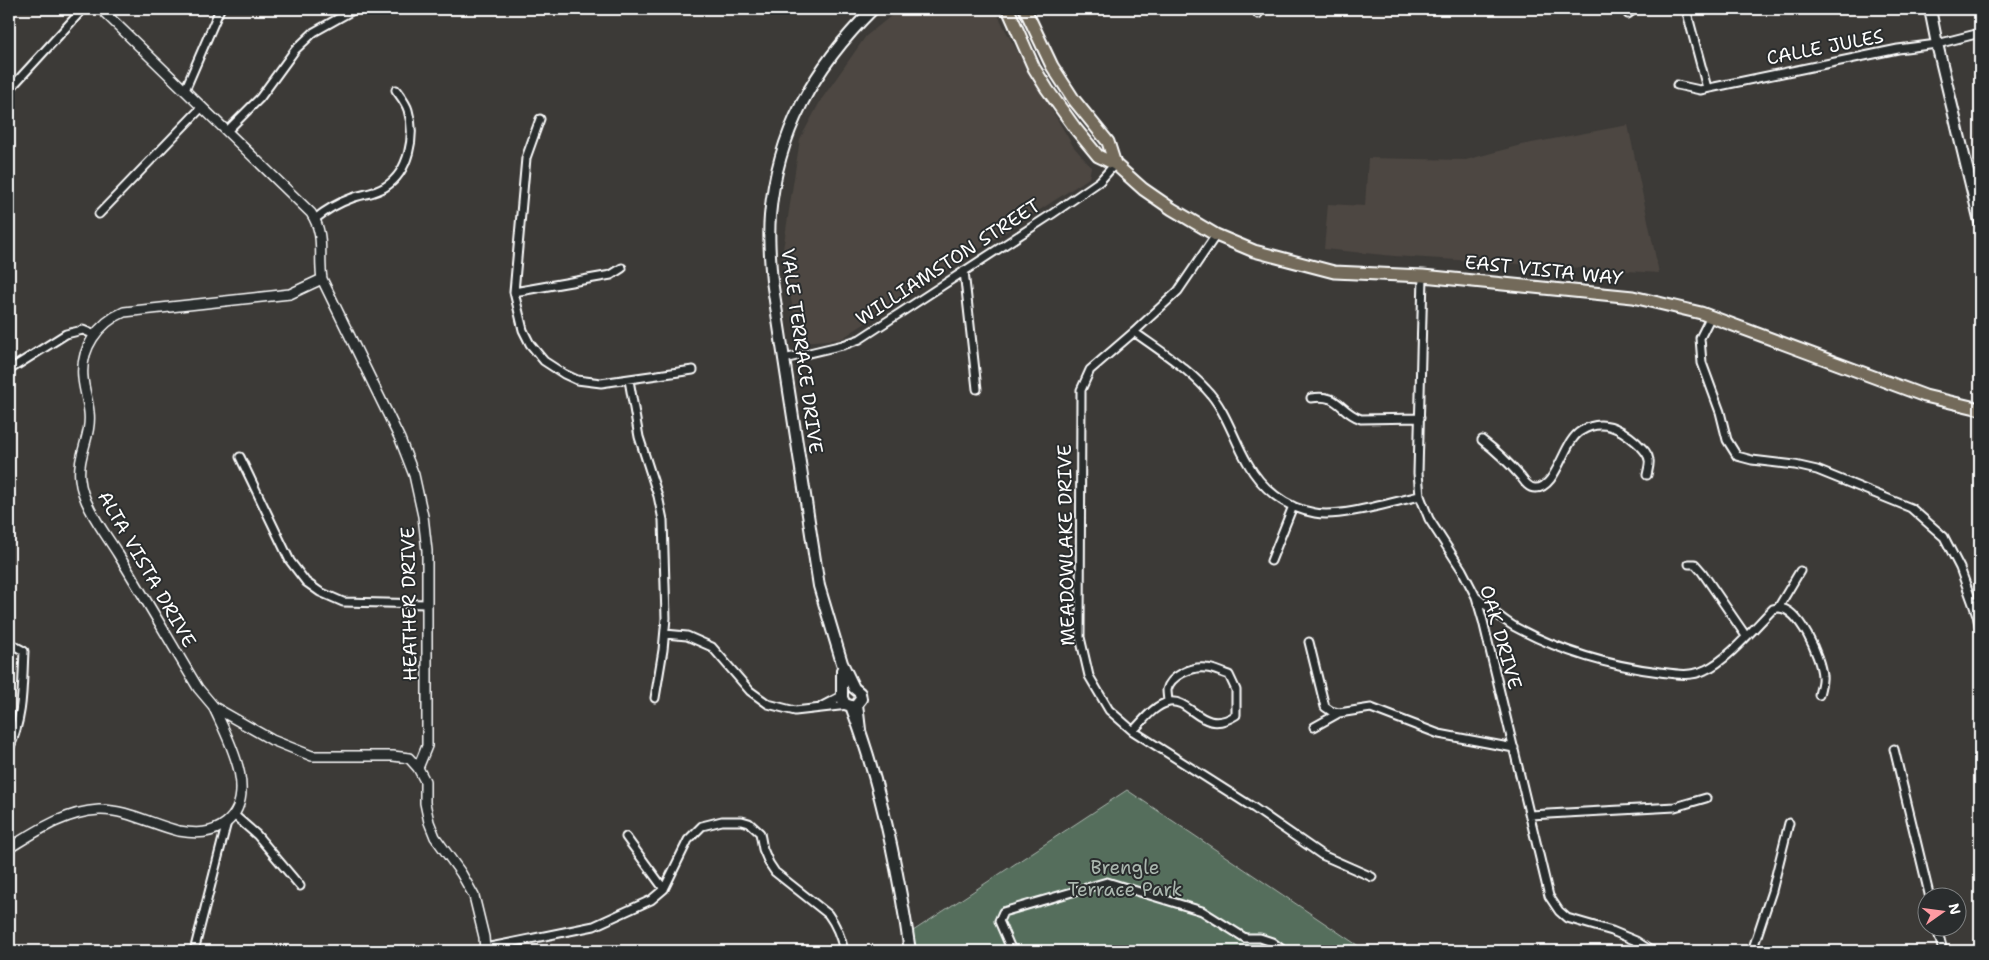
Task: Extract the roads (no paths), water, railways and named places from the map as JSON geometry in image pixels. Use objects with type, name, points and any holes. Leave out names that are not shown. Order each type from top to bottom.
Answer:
[{"type":"main road","name":"VALE TERRACE DRIVE","points":[[854,688],[842,663],[819,586],[772,281],[769,242],[770,216],[777,167],[784,143],[800,104],[813,81],[841,41],[873,9]]},
{"type":"main road","name":"EAST VISTA WAY","points":[[1008,9],[1034,68],[1057,105],[1098,156],[1115,164],[1143,189],[1164,204],[1216,235],[1261,254],[1334,272],[1423,276],[1633,297],[1711,316],[1925,396],[1980,409]]},
{"type":"main road","name":"EAST VISTA WAY","points":[[1025,9],[1052,66],[1074,100],[1108,142],[1115,164]]},
{"type":"main road","points":[[1925,9],[1936,44],[1980,222]]},
{"type":"main road","points":[[1930,9],[1936,44]]},
{"type":"main road","name":"VALE TERRACE DRIVE","points":[[842,663],[843,694]]},
{"type":"main road","points":[[852,705],[861,699],[860,693],[854,688],[848,688],[843,694],[843,701],[852,705],[893,849],[910,951]]},
{"type":"street","points":[[9,90],[83,9]]},
{"type":"street","points":[[101,9],[311,213],[322,240],[320,268],[322,279]]},
{"type":"street","points":[[185,90],[220,9],[212,9]]},
{"type":"street","points":[[227,131],[260,98],[295,50],[314,32],[355,9]]},
{"type":"street","points":[[1628,14],[1635,9]]},
{"type":"street","points":[[1686,9],[1707,88]]},
{"type":"street","name":"CALLE JULES","points":[[1677,85],[1700,90],[1980,34]]},
{"type":"street","points":[[315,219],[327,209],[353,198],[370,194],[386,186],[399,174],[405,162],[411,140],[411,128],[408,109],[396,90]]},
{"type":"street","points":[[99,214],[202,107]]},
{"type":"street","points":[[540,119],[526,158],[514,292],[523,330],[530,344],[544,361],[564,374],[577,380],[601,384],[693,370]]},
{"type":"street","name":"WILLIAMSTON STREET","points":[[784,359],[860,339],[1093,186],[1115,164]]},
{"type":"street","name":"MEADOWLAKE DRIVE","points":[[1216,235],[1178,291],[1090,370],[1080,390],[1080,637],[1089,676],[1109,710],[1133,731],[1254,808],[1322,855],[1372,877]]},
{"type":"street","points":[[514,292],[611,275],[622,268]]},
{"type":"street","points":[[964,271],[977,389]]},
{"type":"street","name":"OAK DRIVE","points":[[1423,276],[1418,473],[1420,496],[1428,519],[1462,570],[1476,596],[1549,896],[1559,911],[1567,918],[1612,931],[1636,941],[1651,951]]},
{"type":"street","name":"ALTA VISTA DRIVE","points":[[322,279],[290,294],[124,312],[116,315],[88,343],[83,362],[82,376],[89,416],[88,431],[80,469],[82,489],[102,528],[198,688],[214,707],[272,740],[312,756],[394,756],[409,758],[418,768]]},
{"type":"street","name":"HEATHER DRIVE","points":[[322,279],[400,440],[414,475],[424,516],[427,551],[427,746],[418,768]]},
{"type":"street","points":[[1711,316],[1700,338],[1702,363],[1720,412],[1727,440],[1736,456],[1817,470],[1911,508],[1944,538],[1960,568],[1977,615],[1980,630]]},
{"type":"street","points":[[9,370],[66,334],[83,330],[95,335]]},
{"type":"street","points":[[1134,332],[1184,368],[1207,390],[1224,415],[1247,463],[1264,486],[1280,500],[1314,513],[1336,514],[1420,496]]},
{"type":"street","points":[[630,380],[639,437],[663,520],[666,618],[655,698]]},
{"type":"street","points":[[1311,398],[1325,396],[1332,399],[1354,417],[1361,419],[1420,418]]},
{"type":"street","points":[[1482,440],[1503,456],[1528,485],[1535,488],[1544,485],[1554,474],[1572,439],[1581,431],[1592,426],[1607,424],[1617,427],[1646,452],[1649,461],[1647,475]]},
{"type":"street","points":[[240,457],[290,561],[306,582],[320,592],[343,602],[427,604]]},
{"type":"street","points":[[1270,561],[1293,506]]},
{"type":"street","points":[[1689,564],[1695,564],[1702,572],[1746,636]]},
{"type":"street","points":[[1778,608],[1800,571]]},
{"type":"street","points":[[1476,596],[1514,626],[1541,640],[1590,658],[1644,670],[1686,675],[1705,670],[1722,660],[1773,609],[1781,607],[1790,612],[1807,633],[1817,651],[1823,677],[1819,695]]},
{"type":"street","points":[[664,634],[687,636],[712,647],[750,691],[768,704],[795,711],[852,705]]},
{"type":"street","points":[[1309,642],[1325,707],[1339,713]]},
{"type":"street","points":[[9,643],[24,651],[21,711],[17,730],[9,749]]},
{"type":"street","points":[[1133,731],[1156,708],[1168,702],[1176,702],[1208,722],[1230,719],[1236,715],[1236,690],[1229,675],[1206,668],[1193,668],[1171,682],[1167,690],[1168,702]]},
{"type":"street","points":[[819,707],[843,694]]},
{"type":"street","points":[[194,951],[231,818],[241,799],[239,774],[234,754],[214,707]]},
{"type":"street","points":[[1314,727],[1339,713],[1371,708],[1439,734],[1514,748]]},
{"type":"street","points":[[1894,749],[1928,888]]},
{"type":"street","points":[[418,768],[425,781],[425,803],[429,822],[435,837],[461,872],[474,896],[484,937],[485,950],[594,926],[650,900],[664,890],[688,840],[702,826],[722,821],[742,821],[749,823],[760,833],[763,848],[775,872],[828,914],[840,934],[844,951]]},
{"type":"street","points":[[1530,816],[1675,807],[1706,798]]},
{"type":"street","points":[[9,848],[58,820],[99,810],[121,813],[194,833],[212,831],[231,818]]},
{"type":"street","points":[[231,818],[257,835],[300,886]]},
{"type":"street","points":[[1752,951],[1772,891],[1789,823]]},
{"type":"street","points":[[626,837],[664,890]]},
{"type":"street","points":[[1012,951],[999,921],[1002,912],[1107,882],[1202,911],[1245,938],[1260,938],[1272,942],[1284,951]]},
{"type":"street","points":[[1939,938],[1942,951]]},
{"type":"park label","name":"Brengle Terrace Park","points":[[1125,878]]}]
